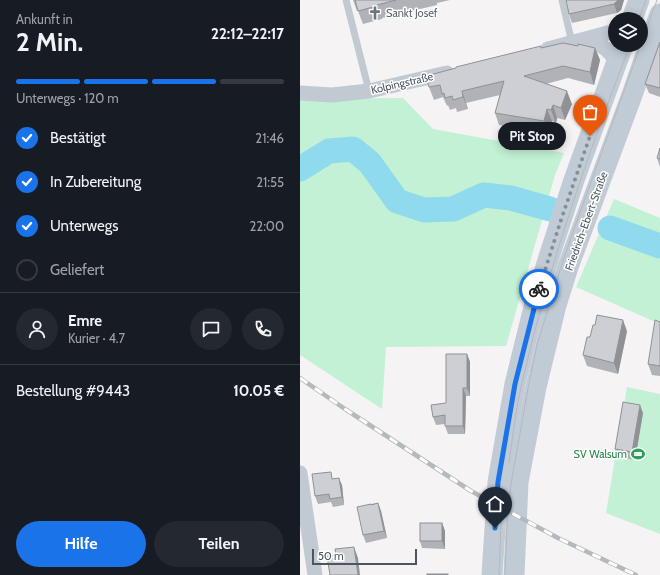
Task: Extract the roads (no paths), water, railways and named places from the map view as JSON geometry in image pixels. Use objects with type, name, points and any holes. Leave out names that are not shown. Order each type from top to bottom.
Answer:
[{"type":"main road","points":[[635,12],[639,0]]},
{"type":"main road","name":"Friedrich-Ebert-Straße","points":[[648,39],[660,14]]},
{"type":"main road","name":"Friedrich-Ebert-Straße","points":[[514,575],[518,482],[536,386],[554,312],[568,267],[632,95],[642,52]]},
{"type":"main road","name":"Friedrich-Ebert-Straße","points":[[492,575],[498,482],[515,384],[536,299],[548,260],[574,180],[620,54]]},
{"type":"street","points":[[534,52],[608,33]]},
{"type":"street","points":[[572,43],[590,42],[602,46],[610,52],[620,54]]},
{"type":"street","name":"Kolpingstraße","points":[[300,93],[332,95],[369,91],[461,70]]},
{"type":"street","points":[[300,474],[316,575]]},
{"type":"lane","points":[[346,0],[369,91]]},
{"type":"lane","points":[[562,0],[572,43]]},
{"type":"waterway","points":[[300,169],[329,151],[353,149],[370,163],[397,201],[424,210],[453,209],[484,195],[511,198],[550,209]]},
{"type":"waterway","points":[[610,228],[660,246]]},
{"type":"tram line","points":[[642,12],[646,0]]},
{"type":"tram line","points":[[505,575],[507,525],[511,484],[537,345],[574,229],[657,0]]},
{"type":"tram line","points":[[509,463],[521,389],[533,336],[557,252],[599,127],[627,52]]},
{"type":"tram line","points":[[499,575],[501,524],[504,496]]},
{"type":"railway","points":[[300,378],[471,491],[558,538],[636,575]]},
{"type":"place","name":"Sankt Josef","points":[[375,13]]},
{"type":"place","name":"Pit Stop","points":[[590,136]]},
{"type":"place","name":"SV Walsum","points":[[638,454]]}]
